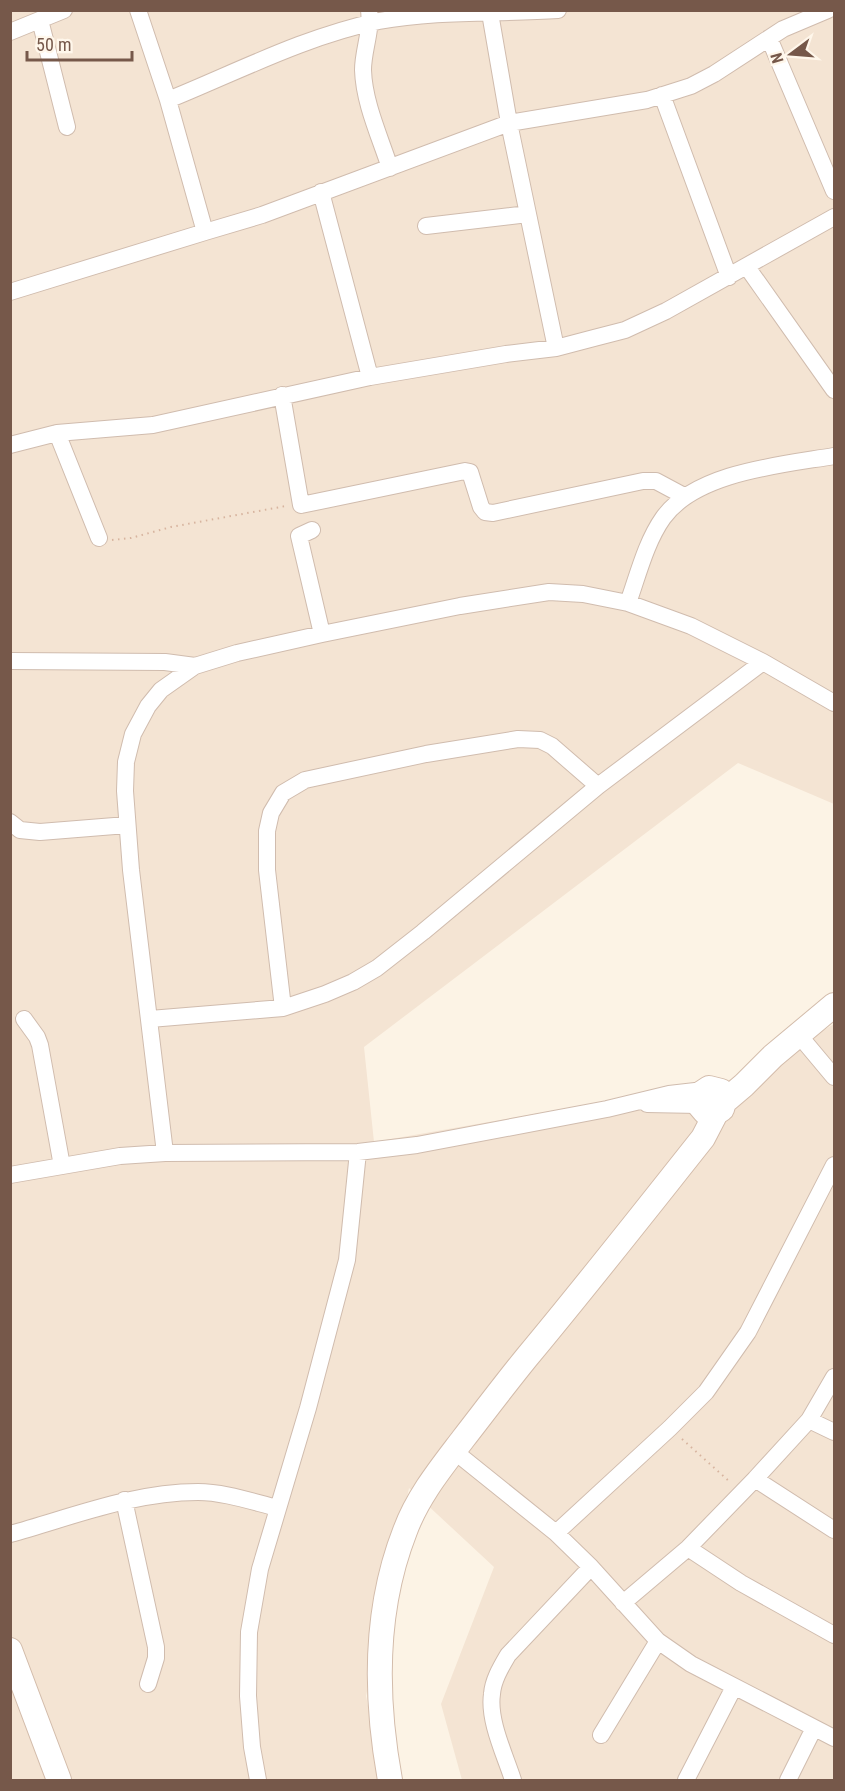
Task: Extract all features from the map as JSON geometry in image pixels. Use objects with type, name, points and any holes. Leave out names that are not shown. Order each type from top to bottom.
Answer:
[{"type":"street","points":[[10,32],[64,10]]},
{"type":"street","points":[[138,10],[168,100],[205,232]]},
{"type":"street","points":[[168,100],[370,17],[558,10]]},
{"type":"street","points":[[10,292],[262,215],[509,123],[647,100],[691,86],[714,74],[783,29],[828,10]]},
{"type":"street","points":[[490,13],[509,123],[556,348]]},
{"type":"street","points":[[370,17],[363,68],[365,90],[390,168]]},
{"type":"street","points":[[40,20],[67,127]]},
{"type":"street","points":[[770,38],[834,191]]},
{"type":"street","points":[[662,95],[729,277]]},
{"type":"street","points":[[321,192],[370,376]]},
{"type":"street","points":[[426,226],[528,214]]},
{"type":"street","points":[[10,445],[57,433],[153,425],[370,376],[556,348],[625,330],[729,277],[834,217]]},
{"type":"street","points":[[747,267],[834,390]]},
{"type":"street","points":[[282,395],[301,505],[298,520],[305,533],[322,634]]},
{"type":"street","points":[[57,433],[99,538]]},
{"type":"street","points":[[628,603],[648,547],[662,520],[684,496],[723,478],[834,456]]},
{"type":"street","points":[[301,505],[465,471],[470,472],[481,507],[485,512],[493,513],[643,481],[656,481],[684,496]]},
{"type":"street","points":[[165,1152],[124,791],[126,762],[133,734],[148,706],[161,690],[195,666],[237,653],[460,606],[549,592],[583,594],[628,603],[691,626],[763,662],[834,704]]},
{"type":"street","points":[[10,661],[165,662],[195,666]]},
{"type":"street","points":[[150,1019],[283,1008],[326,994],[353,982],[377,968],[423,932],[598,786],[763,662]]},
{"type":"street","points":[[283,1008],[267,870],[267,831],[271,813],[283,793],[305,780],[426,754],[518,739],[540,740],[552,746],[598,786]]},
{"type":"street","points":[[10,822],[21,830],[40,832],[127,825]]},
{"type":"street","points":[[390,1780],[380,1712],[379,1678],[385,1613],[391,1580],[405,1531],[432,1479],[686,1160],[691,1135],[710,1101],[773,1056],[834,1005]]},
{"type":"street","points":[[24,1019],[40,1045],[62,1166]]},
{"type":"street","points":[[798,1034],[834,1077]]},
{"type":"street","points":[[10,1175],[120,1156],[165,1152],[358,1152],[417,1145],[607,1109],[628,1102],[669,1094],[710,1101]]},
{"type":"street","points":[[258,1780],[252,1747],[248,1696],[249,1632],[260,1569],[311,1397],[347,1260],[358,1152]]},
{"type":"street","points":[[556,1533],[706,1392],[748,1332],[834,1165]]},
{"type":"street","points":[[623,1603],[688,1548],[742,1493],[809,1420],[834,1377]]},
{"type":"street","points":[[809,1420],[834,1432]]},
{"type":"street","points":[[454,1451],[556,1533],[591,1567],[658,1641],[691,1664],[834,1738]]},
{"type":"street","points":[[755,1479],[834,1530]]},
{"type":"street","points":[[10,1534],[124,1500],[156,1495],[200,1492],[278,1508]]},
{"type":"street","points":[[124,1500],[156,1647],[156,1658],[148,1684]]},
{"type":"street","points":[[688,1548],[741,1583],[834,1635]]},
{"type":"street","points":[[513,1780],[491,1706],[492,1692],[498,1672],[508,1655],[591,1567]]},
{"type":"street","points":[[601,1735],[658,1641]]},
{"type":"street","points":[[13,1663],[59,1780]]},
{"type":"street","points":[[686,1780],[734,1687]]},
{"type":"street","points":[[788,1780],[814,1728]]},
{"type":"path","points":[[99,538],[124,540],[171,527],[301,505]]},
{"type":"path","points":[[670,1428],[742,1493]]},
{"type":"shaded area","points":[[11,11],[834,11],[834,804],[738,763],[364,1047],[374,1142],[746,1077],[834,1024],[834,1780],[462,1780],[441,1704],[494,1567],[409,1488],[366,1696],[383,1780],[11,1780]]}]
